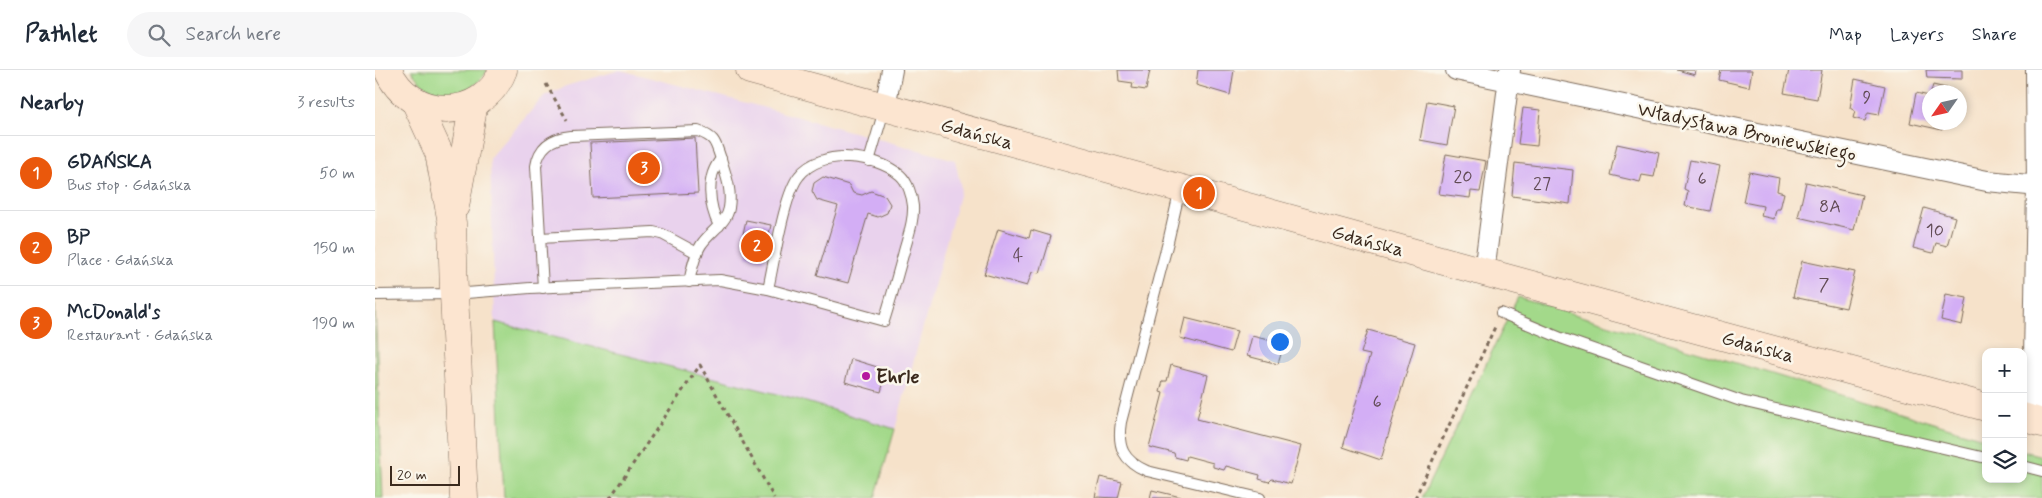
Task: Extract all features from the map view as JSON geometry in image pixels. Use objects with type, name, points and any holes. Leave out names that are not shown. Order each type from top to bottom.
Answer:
[{"type":"main road","points":[[388,70],[402,92],[416,103],[430,108],[445,110],[460,108],[474,103],[490,91],[508,72]]},
{"type":"main road","name":"Gdańska","points":[[750,70],[1483,272],[1982,406]]},
{"type":"main road","points":[[416,103],[439,153],[453,223],[454,294],[464,498]]},
{"type":"main road","points":[[453,223],[474,103]]},
{"type":"street","points":[[885,107],[892,70]]},
{"type":"street","name":"Władysława Broniewskiego","points":[[1456,70],[1510,76],[1987,181],[2039,186]]},
{"type":"street","points":[[2032,420],[2031,396],[2036,359],[2039,186],[2037,70]]},
{"type":"street","points":[[1483,272],[1510,76]]},
{"type":"lane","points":[[869,161],[885,107]]},
{"type":"lane","points":[[543,288],[536,166],[538,156],[545,146],[561,137],[698,131],[715,140],[728,177],[730,192],[729,209],[726,218],[702,244],[697,253],[689,282]]},
{"type":"lane","points":[[375,295],[454,294],[720,280],[768,289],[885,320],[912,224],[913,205],[907,186],[901,176],[892,170],[869,161],[843,156],[830,157],[818,161],[798,176],[785,214],[768,289]]},
{"type":"lane","points":[[719,226],[714,216],[711,201],[711,182],[713,173],[721,159]]},
{"type":"lane","points":[[1180,188],[1169,242],[1121,422],[1119,434],[1121,446],[1126,458],[1135,466],[1147,471],[1260,498]]},
{"type":"lane","points":[[540,238],[653,232],[662,234],[697,253]]},
{"type":"lane","points":[[1501,313],[1561,338],[1741,400],[1982,457]]},
{"type":"lane","points":[[2027,467],[2042,470]]},
{"type":"path","points":[[546,84],[576,136]]},
{"type":"path","points":[[1415,498],[1501,313]]},
{"type":"path","points":[[610,498],[700,365],[775,498]]},
{"type":"shaded area","points":[[620,70],[955,160],[961,188],[895,429],[793,398],[495,322],[490,158],[544,96],[566,86]]},
{"type":"green space","points":[[411,70],[488,70],[470,88],[449,94],[428,88]]},
{"type":"green space","points":[[1518,297],[1982,438],[1982,483],[2027,483],[2027,452],[2042,456],[2042,498],[1422,498]]},
{"type":"green space","points":[[375,305],[383,498],[375,498]]},
{"type":"green space","points":[[495,322],[793,398],[895,429],[875,498],[504,498]]},
{"type":"building","points":[[1118,70],[1150,70],[1146,90],[1132,88],[1133,83],[1119,81]]},
{"type":"building","points":[[1198,70],[1234,70],[1230,95],[1196,85]]},
{"type":"building","points":[[1677,70],[1696,70],[1695,75]]},
{"type":"building","points":[[1721,70],[1752,70],[1749,87],[1719,80]]},
{"type":"building","points":[[1789,70],[1822,70],[1817,99],[1784,93]]},
{"type":"building","points":[[1926,70],[1962,70],[1962,79],[1927,78]]},
{"type":"building","points":[[1855,79],[1885,86],[1879,115],[1868,113],[1865,121],[1853,118],[1855,111],[1850,108]]},
{"type":"building","points":[[1916,93],[1922,94],[1922,126],[1910,123]]},
{"type":"building","points":[[1427,101],[1454,106],[1447,145],[1420,140]]},
{"type":"building","points":[[1523,108],[1540,110],[1537,146],[1518,144]]},
{"type":"building","points":[[695,138],[698,193],[593,198],[590,143]]},
{"type":"building","points":[[1617,144],[1659,153],[1654,177],[1642,175],[1640,182],[1610,175]]},
{"type":"building","points":[[1446,154],[1486,161],[1480,192],[1471,191],[1470,198],[1439,194]]},
{"type":"building","points":[[1690,160],[1720,166],[1710,211],[1685,206],[1688,191],[1684,189]]},
{"type":"building","points":[[1515,163],[1573,170],[1570,204],[1512,196]]},
{"type":"building","points":[[1749,172],[1779,178],[1777,191],[1784,193],[1780,209],[1776,209],[1774,219],[1761,216],[1763,206],[1743,202]]},
{"type":"building","points":[[823,177],[849,185],[853,193],[862,195],[871,191],[885,196],[890,204],[887,213],[878,217],[868,214],[848,283],[817,275],[838,206],[817,200],[812,191],[814,183]]},
{"type":"building","points":[[1806,182],[1862,195],[1854,230],[1798,217]]},
{"type":"building","points":[[1924,208],[1955,217],[1947,246],[1936,243],[1933,253],[1913,248]]},
{"type":"building","points":[[746,220],[771,225],[763,260],[746,256],[750,236],[743,234]]},
{"type":"building","points":[[998,229],[1029,238],[1031,230],[1051,236],[1040,273],[1032,272],[1027,286],[984,274]]},
{"type":"building","points":[[1802,261],[1855,272],[1846,308],[1793,297]]},
{"type":"building","points":[[1946,294],[1967,298],[1962,325],[1941,320]]},
{"type":"building","points":[[1185,318],[1237,331],[1231,352],[1180,338]]},
{"type":"building","points":[[1368,330],[1415,343],[1381,460],[1343,447],[1370,355],[1361,353]]},
{"type":"building","points":[[1252,336],[1284,344],[1278,364],[1247,356]]},
{"type":"building","name":"Ehrle","points":[[851,359],[887,370],[881,392],[845,382]]},
{"type":"building","points":[[1171,365],[1208,375],[1197,419],[1301,446],[1291,484],[1272,479],[1269,482],[1259,479],[1260,475],[1226,466],[1224,470],[1213,467],[1213,463],[1187,456],[1186,460],[1175,457],[1174,453],[1149,447],[1163,393],[1160,392],[1163,381],[1167,381]]},
{"type":"building","points":[[1100,477],[1122,482],[1118,498],[1095,497]]},
{"type":"building","points":[[1152,490],[1181,497],[1181,498],[1150,498]]},
{"type":"place","name":"McDonald's","points":[[644,168]]},
{"type":"place","name":"GDAŃSKA","points":[[1199,193]]},
{"type":"place","name":"BP","points":[[757,246]]},
{"type":"place","name":"Ehrle","points":[[866,376]]}]
